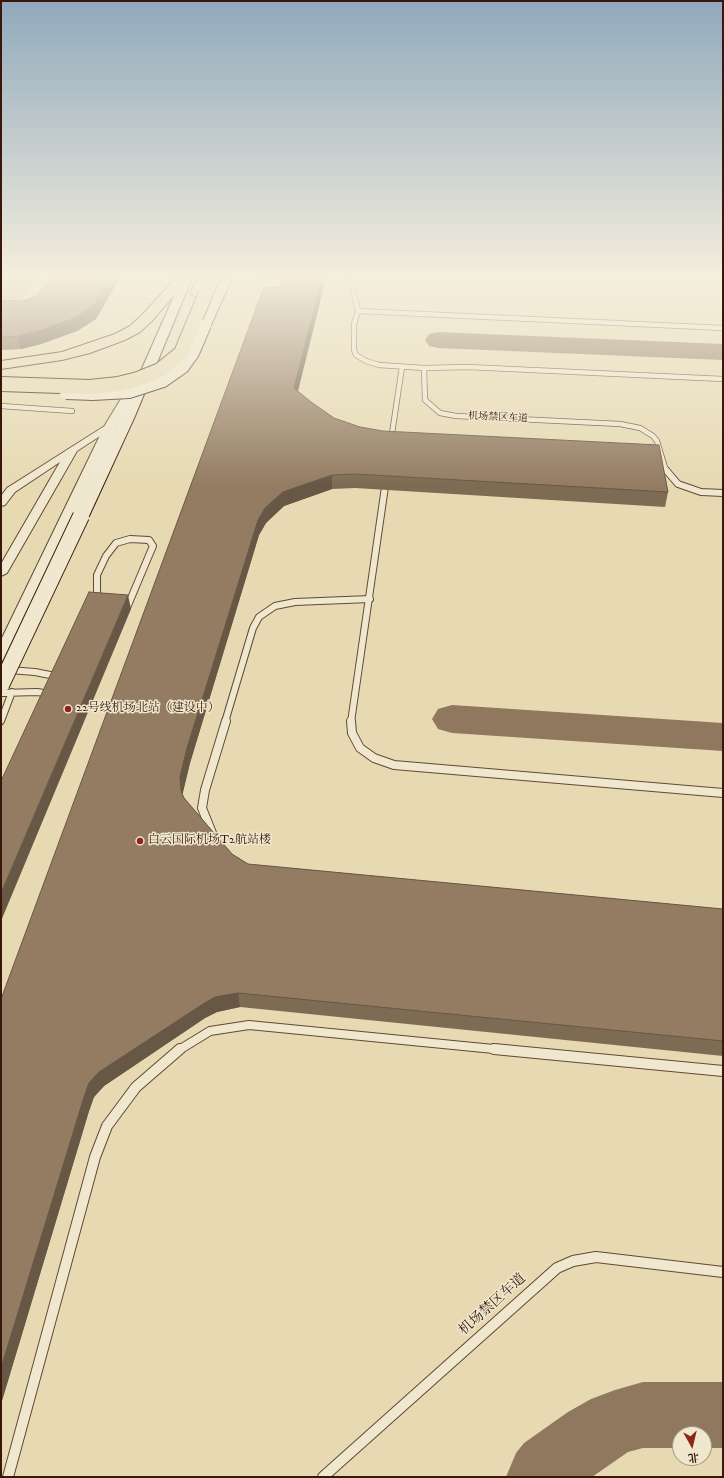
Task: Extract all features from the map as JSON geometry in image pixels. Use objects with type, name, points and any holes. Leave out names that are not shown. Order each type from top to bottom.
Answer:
[{"type":"highway","points":[[6,364],[41,360],[93,347]]},
{"type":"highway","points":[[1,374],[92,378],[128,373],[159,358],[170,347]]},
{"type":"highway","points":[[1,384],[90,387],[118,384],[138,379],[160,370],[181,353],[183,347]]},
{"type":"main road","points":[[7,688],[81,516],[158,347]]},
{"type":"main road","points":[[1,390],[94,394],[129,392],[149,387],[172,376],[184,367],[195,347]]},
{"type":"street","points":[[1,656],[111,425],[154,357]]},
{"type":"street","points":[[1,503],[11,490],[111,425]]},
{"type":"street","points":[[1,573],[73,449]]},
{"type":"lane","points":[[354,347],[356,355],[373,364],[402,367],[468,367],[723,379]]},
{"type":"lane","points":[[389,451],[402,367]]},
{"type":"lane","name":"机场禁区车道","points":[[424,368],[425,400],[440,413],[456,416],[620,424],[640,428],[653,436],[657,442],[666,470],[678,484],[701,492],[723,493]]},
{"type":"lane","points":[[1,406],[72,411]]},
{"type":"lane","points":[[386,475],[370,600],[351,720],[352,733],[360,748],[374,758],[394,765],[723,793]]},
{"type":"lane","points":[[96,606],[97,575],[106,556],[116,543],[130,539],[149,540],[153,546],[122,619]]},
{"type":"lane","points":[[215,840],[208,827],[202,808],[205,790],[253,628],[259,617],[275,606],[295,602],[370,600]]},
{"type":"lane","points":[[1,670],[35,672],[67,678]]},
{"type":"lane","points":[[1,693],[7,688],[58,695]]},
{"type":"lane","points":[[1,721],[7,688]]},
{"type":"lane","points":[[8,1477],[94,1157],[107,1126],[136,1087],[180,1049],[210,1031],[249,1025],[723,1071]]},
{"type":"lane","name":"机场禁区车道","points":[[323,1477],[557,1268],[573,1261],[596,1256],[723,1272]]},
{"type":"building","name":"白云国际机场T2航站楼","points":[[242,347],[304,347],[294,388],[334,418],[360,427],[383,431],[659,445],[668,492],[355,474],[332,475],[283,492],[265,508],[258,520],[187,748],[180,777],[181,791],[184,798],[232,854],[248,864],[723,909],[723,1041],[238,993],[215,997],[99,1072],[89,1083],[1,1368],[1,999]]},
{"type":"building","name":"22号线机场北站（建设中）","points":[[89,592],[128,595],[1,893],[1,781]]},
{"type":"taxiway","points":[[604,347],[723,352]]},
{"type":"taxiway","points":[[452,719],[723,737]]},
{"type":"taxiway","points":[[540,1477],[548,1467],[592,1436],[615,1423],[643,1415],[723,1415]]},
{"type":"place","name":"22号线机场北站（建设中）","points":[[68,709]]},
{"type":"place","name":"白云国际机场T2航站楼","points":[[140,841]]}]
